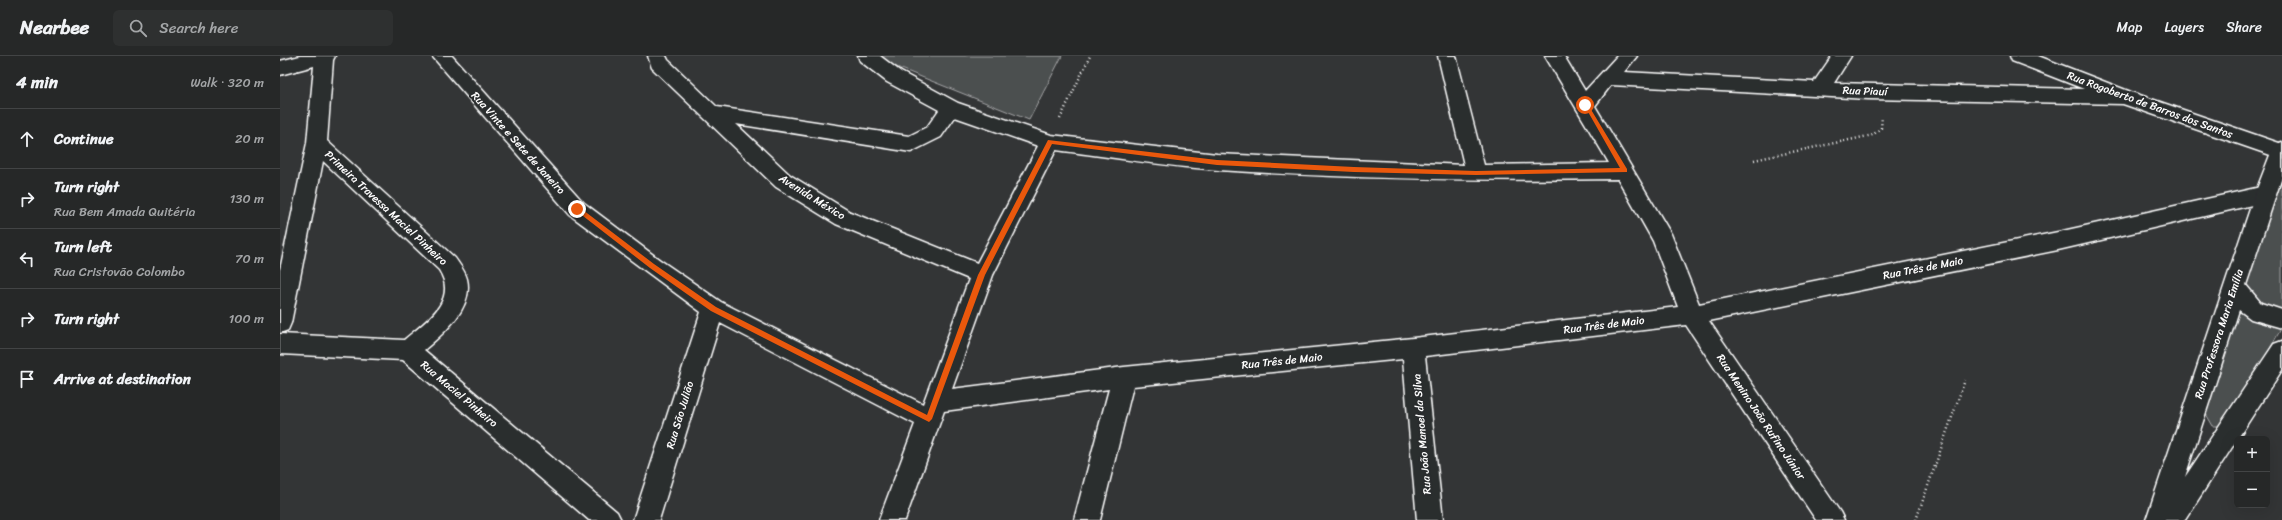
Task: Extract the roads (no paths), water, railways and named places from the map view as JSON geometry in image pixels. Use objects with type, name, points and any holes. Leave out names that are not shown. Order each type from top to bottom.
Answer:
[{"type":"street","points":[[280,68],[325,56],[317,143],[280,322]]},
{"type":"street","name":"Rua Vinte e Sete de Janeiro","points":[[441,56],[577,209],[652,266],[714,309],[932,410]]},
{"type":"street","points":[[867,56],[894,77],[951,108],[1050,142],[1217,162],[1476,173],[1624,171]]},
{"type":"street","points":[[1447,56],[1476,173]]},
{"type":"street","name":"Rua Menino João Rufino Júnior","points":[[1554,56],[1585,105],[1663,240],[1692,315],[1831,520]]},
{"type":"street","points":[[1585,105],[1606,78],[1628,56]]},
{"type":"street","points":[[1820,89],[1842,56]]},
{"type":"street","name":"Rua Rogoberto de Barros dos Santos","points":[[2019,56],[2124,97],[2282,151]]},
{"type":"street","name":"Avenida México","points":[[660,58],[711,113],[783,181],[843,218],[982,275]]},
{"type":"street","name":"Rua Piauí","points":[[1606,78],[1868,92],[2124,97]]},
{"type":"street","points":[[711,113],[911,144],[934,132],[951,108]]},
{"type":"street","points":[[892,520],[982,275],[1050,142]]},
{"type":"street","name":"Primeira Travessa Maciel Pinheiro","points":[[317,143],[447,264],[456,280],[457,294],[448,313],[408,350]]},
{"type":"street","name":"Rua Professora Maria Emília","points":[[2158,520],[2265,194],[2282,151]]},
{"type":"street","name":"Rua Três de Maio","points":[[932,410],[1124,377],[1413,348],[1692,315],[2058,241],[2265,194]]},
{"type":"street","points":[[2235,286],[2245,304],[2257,312],[2282,319]]},
{"type":"street","name":"Rua São Julião","points":[[646,520],[714,309]]},
{"type":"street","points":[[280,344],[408,350]]},
{"type":"street","name":"Rua João Manoel da Silva","points":[[1413,348],[1430,520]]},
{"type":"street","name":"Rua Maciel Pinheiro","points":[[408,350],[608,520]]},
{"type":"street","points":[[2171,520],[2282,351]]},
{"type":"street","points":[[1087,520],[1124,377]]}]
